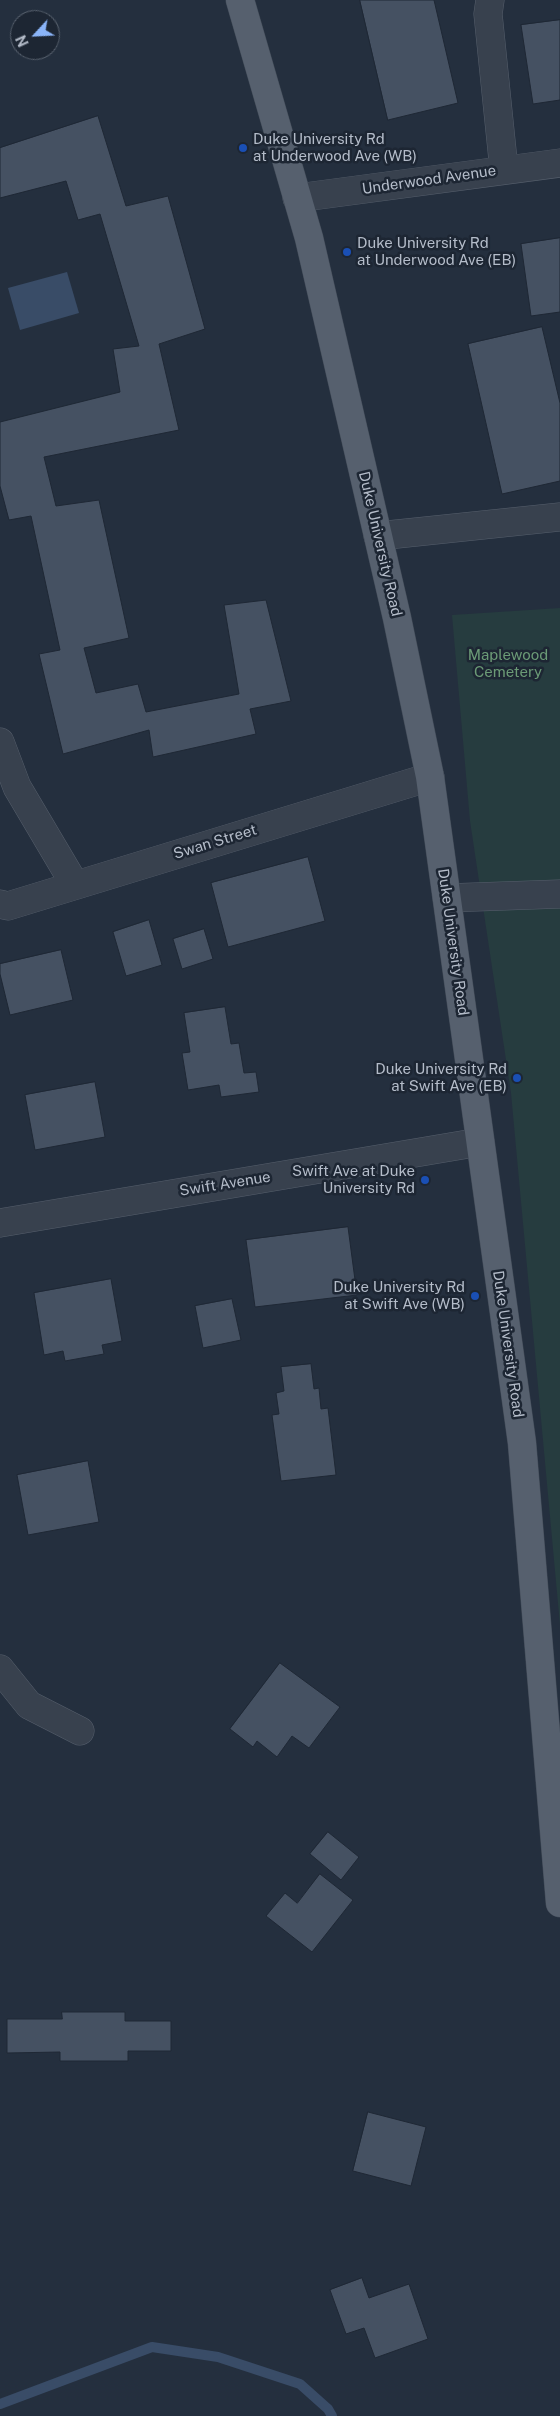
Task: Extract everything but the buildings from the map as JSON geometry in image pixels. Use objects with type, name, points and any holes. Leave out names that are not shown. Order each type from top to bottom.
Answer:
[{"type":"main road","name":"Duke University Road","points":[[240,0],[309,238],[378,536],[430,777],[522,1443],[560,1903]]},
{"type":"street","points":[[490,0],[488,14],[504,170]]},
{"type":"street","name":"Underwood Avenue","points":[[297,198],[560,163]]},
{"type":"street","points":[[378,536],[560,517]]},
{"type":"street","points":[[0,742],[17,787],[75,885]]},
{"type":"street","name":"Swan Street","points":[[0,904],[8,906],[430,777]]},
{"type":"street","points":[[447,898],[560,894]]},
{"type":"street","name":"Swift Avenue","points":[[0,1223],[480,1142]]},
{"type":"street","points":[[0,1669],[29,1705],[80,1731]]},
{"type":"green space","name":"Maplewood Cemetery","points":[[560,608],[560,1625],[511,1093],[470,821],[452,615]]},
{"type":"water","points":[[67,272],[79,313],[20,330],[8,288]]},
{"type":"waterway","points":[[0,2404],[152,2347],[218,2357],[300,2384],[328,2409],[332,2416]]},
{"type":"place","name":"Duke University Rd at Underwood Ave (WB)","points":[[243,148]]},
{"type":"place","name":"Duke University Rd at Underwood Ave (EB)","points":[[347,252]]},
{"type":"place","name":"Duke University Rd at Swift Ave (EB)","points":[[517,1078]]},
{"type":"place","name":"Swift Ave at Duke University Rd","points":[[425,1180]]},
{"type":"place","name":"Duke University Rd at Swift Ave (WB)","points":[[475,1296]]}]
